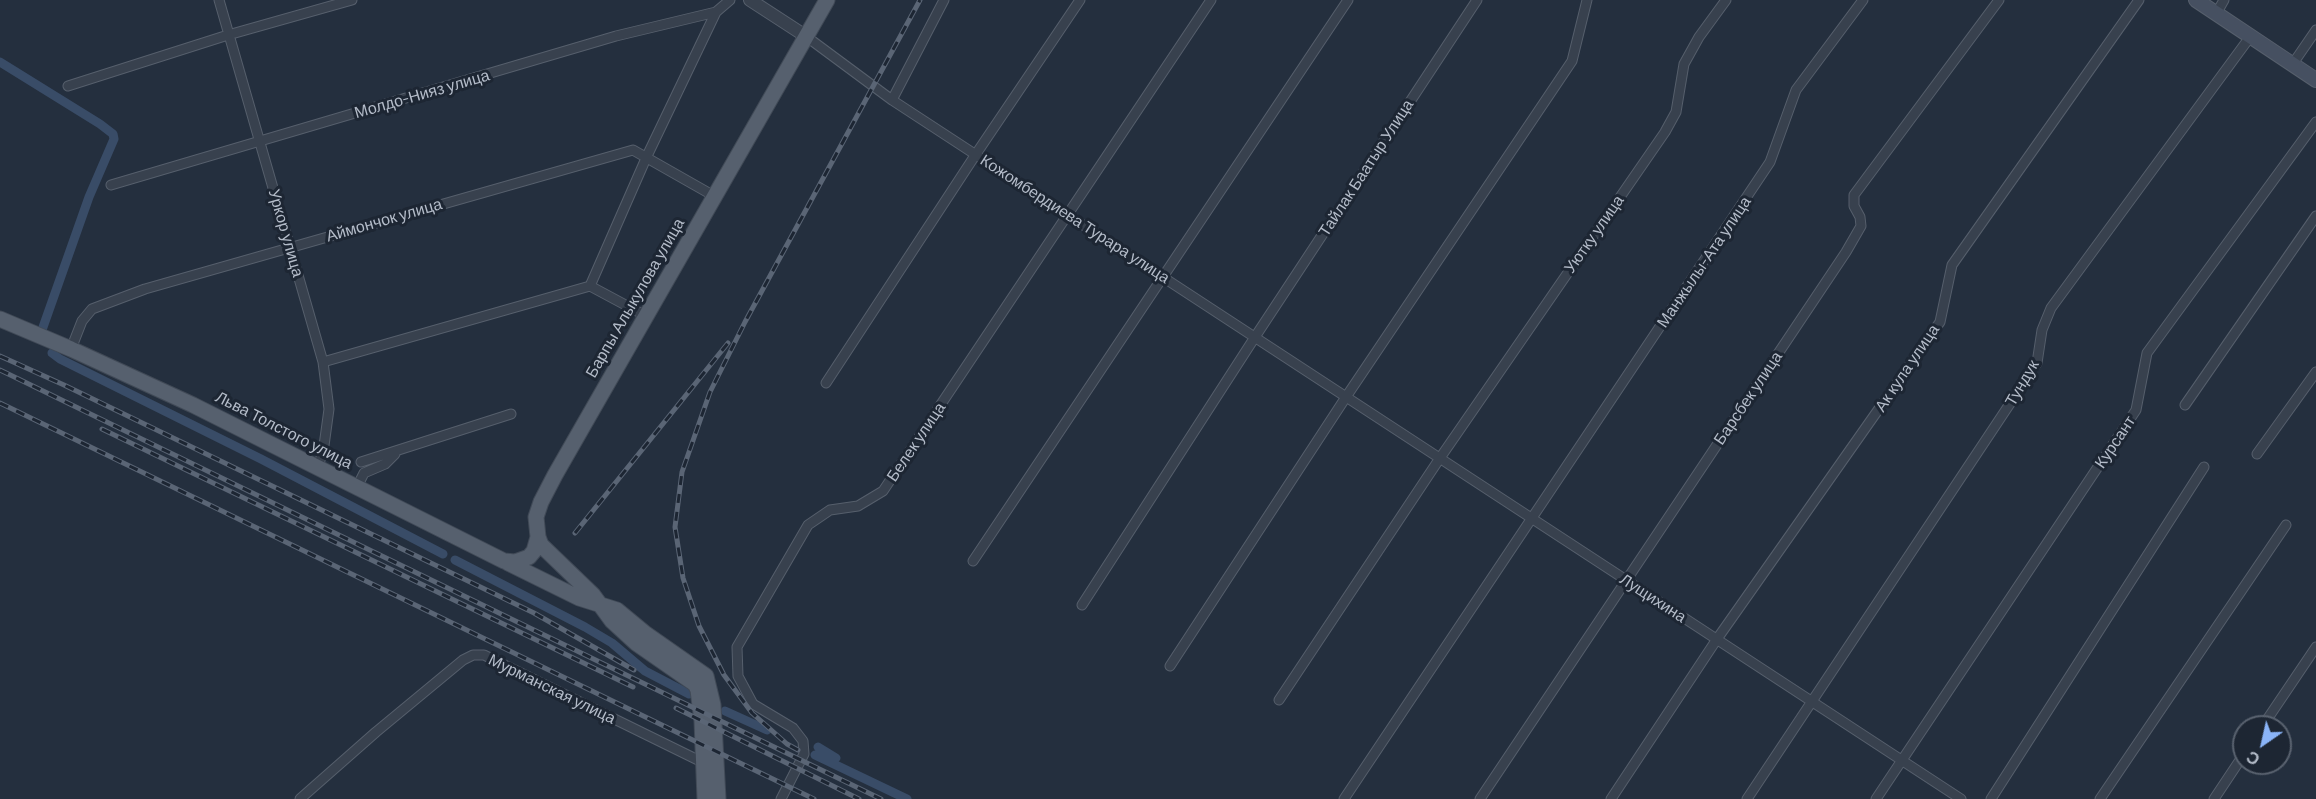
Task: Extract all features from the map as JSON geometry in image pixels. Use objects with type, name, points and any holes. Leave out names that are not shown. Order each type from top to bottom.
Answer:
[{"type":"main road","name":"Барпы Алыкулова улица","points":[[538,537],[536,518],[547,491],[827,0]]},
{"type":"main road","points":[[2196,0],[2316,80]]},
{"type":"main road","name":"Льва Толстого улица","points":[[0,319],[193,405],[579,598],[601,604]]},
{"type":"main road","points":[[504,561],[515,562],[529,557],[534,551],[538,537]]},
{"type":"main road","points":[[538,537],[541,545],[601,604],[612,621],[636,643],[695,684],[701,710],[705,799]]},
{"type":"main road","points":[[601,604],[617,610],[652,639],[706,676],[713,705],[718,799]]},
{"type":"street","name":"Уркор улица","points":[[219,0],[323,362],[329,409],[323,453],[317,467]]},
{"type":"street","points":[[68,86],[228,35],[352,0]]},
{"type":"street","name":"Молдо-Нияз улица","points":[[111,185],[616,36],[716,12],[730,0]]},
{"type":"street","points":[[750,0],[807,37]]},
{"type":"street","points":[[892,99],[944,0]]},
{"type":"street","points":[[826,383],[1080,0]]},
{"type":"street","name":"Белек улица","points":[[781,799],[804,754],[803,741],[793,728],[753,704],[738,676],[737,646],[808,525],[830,510],[858,506],[883,491],[1211,0]]},
{"type":"street","points":[[974,561],[1348,0]]},
{"type":"street","name":"Тайлак Баатыр Улица","points":[[1082,605],[1477,0]]},
{"type":"street","points":[[1170,666],[1346,397],[1572,61],[1587,0]]},
{"type":"street","name":"Уютку улица","points":[[1279,700],[1440,458],[1665,132],[1676,112],[1684,64],[1699,37],[1726,0]]},
{"type":"street","name":"Манжылы-Ата улица","points":[[1344,799],[1770,162],[1796,90],[1863,0]]},
{"type":"street","name":"Барсбек улица","points":[[1480,799],[1846,252],[1861,226],[1860,217],[1854,206],[1854,195],[2000,0]]},
{"type":"street","name":"Ак кула улица","points":[[1611,799],[1717,639],[1940,322],[1952,265],[2139,0]]},
{"type":"street","points":[[2216,14],[2224,0]]},
{"type":"street","points":[[590,286],[647,156],[716,12]]},
{"type":"street","points":[[2292,65],[2316,30]]},
{"type":"street","name":"Кожомбердиева Турара улица","points":[[807,37],[892,99],[1346,397]]},
{"type":"street","name":"Тундук","points":[[1747,799],[2037,363],[2042,330],[2050,308],[2250,37]]},
{"type":"street","name":"Курсант","points":[[1876,799],[2136,410],[2147,353],[2316,122]]},
{"type":"street","name":"Аймончок улица","points":[[71,349],[86,314],[98,306],[186,276],[225,267],[633,150],[714,196]]},
{"type":"street","points":[[2185,405],[2316,216]]},
{"type":"street","points":[[323,362],[590,286],[646,316]]},
{"type":"street","points":[[2257,454],[2316,372]]},
{"type":"street","name":"Лущихина","points":[[1346,397],[1961,799]]},
{"type":"street","points":[[361,462],[511,414]]},
{"type":"street","points":[[357,487],[364,473],[385,464],[397,452]]},
{"type":"street","points":[[1991,799],[2204,467]]},
{"type":"street","points":[[2100,799],[2286,525]]},
{"type":"street","points":[[2270,715],[2316,647]]},
{"type":"street","name":"Мурманская улица","points":[[300,799],[401,711],[463,660],[473,655],[484,655],[704,763]]},
{"type":"street","points":[[2214,799],[2232,772]]},
{"type":"waterway","points":[[0,62],[100,124],[113,134],[114,139],[89,197],[42,330]]},
{"type":"waterway","points":[[52,353],[443,554]]},
{"type":"waterway","points":[[455,560],[585,627],[612,643],[645,671],[689,694]]},
{"type":"waterway","points":[[725,711],[767,730]]},
{"type":"waterway","points":[[818,747],[836,758]]},
{"type":"waterway","points":[[815,755],[907,799]]},
{"type":"railway","points":[[798,750],[787,744],[752,713],[724,675],[699,626],[683,578],[675,527],[682,472],[710,392],[745,322],[920,0]]},
{"type":"railway","points":[[575,533],[728,343]]},
{"type":"railway","points":[[0,356],[534,613],[634,670]]},
{"type":"railway","points":[[0,370],[881,799]]},
{"type":"railway","points":[[0,403],[814,799]]},
{"type":"railway","points":[[102,429],[633,687]]},
{"type":"railway","points":[[676,708],[859,799]]}]
